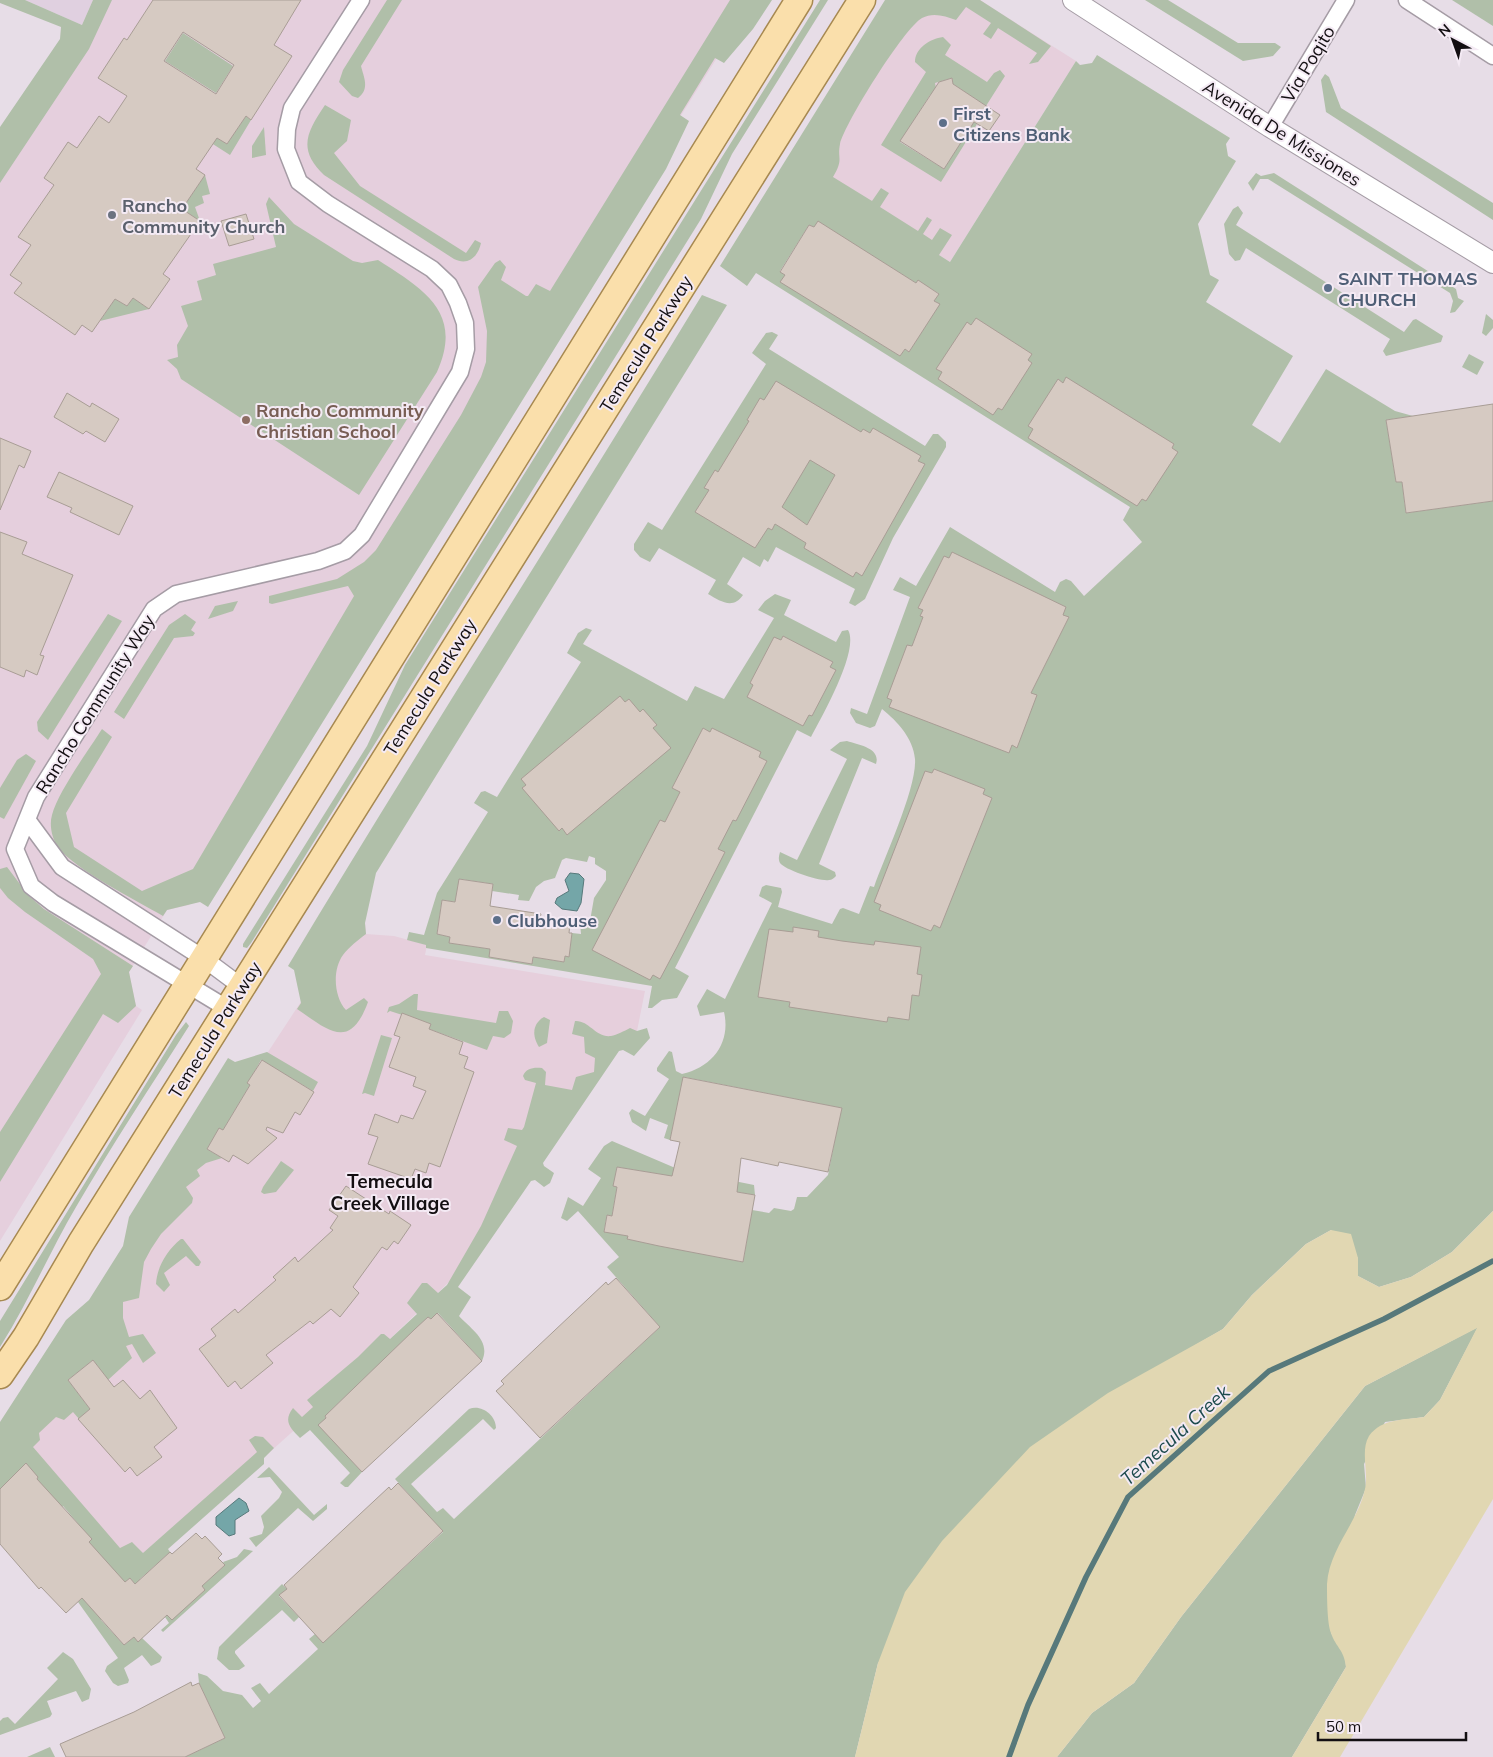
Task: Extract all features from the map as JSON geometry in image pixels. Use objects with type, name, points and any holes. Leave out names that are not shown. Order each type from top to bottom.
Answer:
[{"type":"main road","points":[[0,1287],[798,0]]},
{"type":"main road","name":"Temecula Parkway","points":[[0,1375],[26,1338],[81,1243],[862,0]]},
{"type":"street","name":"Rancho Community Way","points":[[228,1009],[53,903],[31,886],[15,849],[28,821],[36,797],[154,609],[176,594],[318,561],[345,551],[362,535],[460,372],[466,349],[465,323],[449,285],[432,269],[328,204],[299,182],[286,149],[286,129],[292,108],[361,0]]},
{"type":"street","name":"Avenida De Missiones","points":[[1072,0],[1270,127],[1493,264]]},
{"type":"street","name":"Via Poqito","points":[[1270,127],[1346,0]]},
{"type":"street","points":[[1407,0],[1493,56]]},
{"type":"street","points":[[28,821],[62,867],[203,958],[242,987]]},
{"type":"shaded area","points":[[25,0],[93,0],[82,25]]},
{"type":"shaded area","name":"Rancho Community Christian School","points":[[93,0],[753,0],[189,905],[167,910],[129,972],[136,1006],[142,1010],[0,1241],[0,151],[82,25]]},
{"type":"shaded area","points":[[906,0],[980,0],[1076,61],[950,262],[818,180]]},
{"type":"shaded area","points":[[365,923],[366,934],[394,936],[427,945],[425,955],[645,991],[637,1031],[619,1040],[452,1279],[310,1416],[135,1573],[23,1446],[56,1371],[256,1056],[268,1052],[327,962]]},
{"type":"green space","points":[[0,0],[25,0],[82,25],[93,0],[112,0],[89,49],[0,183],[0,127],[60,39],[61,27],[0,3]]},
{"type":"green space","points":[[387,0],[402,0],[361,66],[365,87],[362,95],[358,98],[352,96],[339,82],[343,70]]},
{"type":"green space","points":[[730,0],[772,0],[753,29],[724,63],[715,58],[680,115],[689,121],[666,169],[208,907],[200,902],[167,910],[163,916],[92,875],[66,856],[54,840],[51,819],[60,795],[102,729],[112,737],[66,813],[74,847],[142,891],[193,869],[354,596],[348,586],[272,604],[269,603],[269,596],[337,579],[364,562],[376,550],[461,415],[481,377],[486,362],[487,331],[478,287],[495,263],[500,260],[506,267],[501,280],[526,296],[528,296],[536,284],[550,291]]},
{"type":"green space","points":[[820,0],[828,0],[732,154],[701,219],[251,943],[247,948],[243,947],[243,944],[367,746],[405,665]]},
{"type":"green space","points":[[885,0],[980,0],[1051,46],[1038,62],[1029,64],[1037,53],[998,28],[991,39],[983,34],[991,23],[966,7],[956,20],[939,15],[926,16],[914,25],[889,57],[844,133],[839,149],[839,162],[833,177],[872,201],[881,188],[889,193],[880,207],[918,231],[927,217],[932,220],[923,234],[932,240],[940,228],[952,235],[939,255],[950,262],[1076,61],[1080,65],[1092,63],[1097,55],[1230,138],[1226,144],[1228,156],[1236,161],[1198,224],[1210,275],[1219,280],[1206,302],[1293,356],[1252,425],[1280,443],[1326,369],[1395,411],[1413,416],[1386,420],[1396,482],[1402,482],[1406,513],[1493,501],[1493,1211],[1452,1252],[1411,1277],[1379,1287],[1358,1276],[1358,1258],[1331,1230],[1306,1244],[1252,1295],[1223,1329],[1175,1357],[878,1663],[855,1757],[185,1757],[225,1738],[199,1683],[198,1673],[207,1676],[223,1691],[242,1695],[253,1708],[261,1701],[251,1688],[260,1683],[269,1694],[318,1649],[309,1639],[315,1634],[323,1642],[443,1532],[395,1479],[469,1409],[483,1409],[491,1415],[496,1428],[494,1430],[483,1419],[411,1484],[437,1512],[443,1508],[454,1519],[660,1327],[607,1267],[619,1257],[578,1211],[567,1221],[561,1218],[568,1197],[583,1206],[601,1178],[588,1169],[604,1146],[612,1141],[680,1170],[754,1185],[755,1195],[671,1181],[664,1175],[617,1167],[614,1186],[617,1187],[612,1216],[607,1215],[604,1231],[628,1236],[628,1239],[743,1262],[752,1210],[769,1213],[774,1208],[791,1211],[794,1209],[797,1197],[807,1197],[828,1175],[841,1108],[684,1077],[670,1140],[664,1138],[668,1125],[650,1118],[646,1131],[632,1122],[629,1113],[632,1109],[645,1116],[669,1079],[657,1071],[657,1068],[669,1051],[672,1052],[676,1071],[682,1074],[703,1066],[717,1052],[725,1033],[724,1012],[700,1016],[697,1006],[707,989],[725,999],[772,903],[759,896],[762,887],[766,885],[781,888],[782,892],[778,907],[832,924],[840,909],[843,908],[859,914],[870,886],[874,887],[906,805],[914,772],[914,751],[904,731],[882,709],[875,726],[870,728],[856,723],[850,713],[851,708],[867,714],[910,597],[893,590],[900,577],[916,586],[950,527],[1055,592],[1060,582],[1066,579],[1071,581],[1084,596],[1142,542],[1123,520],[1130,507],[756,273],[747,286],[720,266]],"holes":[[[818,222],[916,283],[918,281],[938,293],[934,301],[939,304],[909,352],[905,349],[900,356],[781,282],[785,275],[780,271],[809,225],[814,227]]]},
{"type":"green space","points":[[1145,0],[1168,0],[1238,43],[1275,43],[1281,47],[1273,56],[1243,61]]},
{"type":"green space","points":[[1452,0],[1493,0],[1493,26]]},
{"type":"green space","points":[[183,33],[233,66],[216,93],[165,61]]},
{"type":"green space","points":[[943,37],[951,45],[945,55],[987,82],[994,73],[1000,70],[1005,76],[986,106],[953,84],[952,78],[935,83],[937,93],[930,95],[900,142],[944,169],[974,122],[977,124],[941,182],[881,145],[926,72],[915,62],[920,48],[928,42]]},
{"type":"green space","points":[[1325,74],[1329,77],[1341,108],[1493,203],[1493,220],[1326,112],[1321,80]]},
{"type":"green space","points":[[325,105],[351,120],[347,141],[334,153],[360,186],[466,253],[475,240],[481,243],[480,248],[472,259],[459,261],[454,259],[324,175],[310,157],[308,140],[313,124]]},
{"type":"green space","points":[[246,116],[251,120],[230,155],[194,132],[198,126],[227,144]]},
{"type":"green space","points":[[264,127],[266,155],[252,158],[252,146]]},
{"type":"green space","points":[[1256,173],[1261,176],[1274,173],[1456,289],[1458,298],[1464,301],[1455,312],[1450,313],[1453,301],[1450,293],[1268,179],[1260,179],[1253,191],[1248,183]]},
{"type":"green space","points":[[205,175],[210,194],[202,196],[204,203],[195,207],[200,221],[182,209]]},
{"type":"green space","points":[[269,197],[294,224],[353,261],[362,263],[378,260],[410,281],[424,292],[442,318],[446,333],[444,351],[437,372],[359,495],[181,379],[177,369],[167,360],[178,357],[177,345],[188,326],[181,306],[202,300],[197,281],[216,275],[213,264],[276,247],[266,204]]},
{"type":"green space","points":[[1238,206],[1243,213],[1236,225],[1404,332],[1413,320],[1416,319],[1443,336],[1441,342],[1386,356],[1383,351],[1390,339],[1246,248],[1240,260],[1235,261],[1229,254],[1224,224],[1233,209]]},
{"type":"green space","points":[[702,295],[727,305],[376,873],[365,923],[366,934],[343,955],[339,961],[336,976],[339,998],[346,1010],[364,998],[368,1002],[361,1017],[354,1027],[346,1032],[338,1032],[319,1024],[297,1009],[301,1003],[294,970],[288,966]]},
{"type":"green space","points":[[133,298],[149,309],[100,321],[115,299],[127,306]]},
{"type":"green space","points":[[1486,314],[1493,320],[1493,328],[1486,336],[1482,333]]},
{"type":"green space","points":[[772,332],[778,335],[769,349],[925,446],[933,434],[938,434],[946,442],[946,447],[893,538],[865,599],[855,606],[849,603],[855,589],[776,547],[768,562],[764,559],[760,567],[743,557],[727,584],[743,595],[739,600],[731,603],[726,603],[708,594],[716,580],[659,548],[650,562],[640,557],[634,550],[634,544],[648,522],[662,530],[766,364],[752,353],[766,333]]},
{"type":"green space","points":[[1469,354],[1484,362],[1477,375],[1462,367]]},
{"type":"green space","points":[[775,594],[791,600],[784,615],[836,642],[842,631],[848,630],[850,640],[849,652],[838,684],[811,737],[797,730],[675,968],[689,976],[677,998],[662,1000],[652,1008],[648,1008],[652,986],[426,948],[426,945],[407,940],[409,932],[424,935],[437,893],[488,812],[474,803],[481,792],[485,791],[497,797],[581,662],[567,653],[578,633],[586,628],[592,630],[583,644],[687,701],[695,686],[724,699],[774,618],[758,610],[765,601]],"holes":[[[589,856],[595,858],[595,864],[606,871],[606,880],[594,898],[590,921],[580,923],[581,934],[572,933],[569,956],[565,956],[564,962],[533,957],[532,964],[490,957],[490,949],[450,943],[450,937],[437,934],[442,900],[456,902],[460,879],[493,884],[492,891],[519,895],[518,900],[529,901],[536,887],[544,881],[555,878],[562,860],[566,858],[587,862]]]},
{"type":"green space","points":[[238,601],[233,611],[208,619],[215,606]]},
{"type":"green space","points":[[108,614],[122,621],[48,740],[38,731],[37,722]]},
{"type":"green space","points":[[185,614],[196,622],[191,630],[195,633],[193,636],[174,638],[124,719],[114,712],[169,625]]},
{"type":"green space","points":[[847,741],[872,751],[877,759],[876,764],[862,758],[819,864],[835,872],[836,876],[830,880],[819,879],[783,866],[779,862],[779,855],[780,852],[797,860],[847,759],[830,750],[840,742]]},
{"type":"green space","points":[[26,754],[36,761],[4,819],[0,817],[0,788],[17,760]]},
{"type":"green space","points":[[7,867],[29,896],[44,909],[133,966],[129,972],[136,1006],[118,1023],[103,1014],[0,1182],[0,1132],[101,974],[93,959],[8,898],[0,888],[0,869]]},
{"type":"green space","points":[[414,994],[418,994],[417,1010],[496,1023],[499,1011],[508,1011],[513,1021],[511,1033],[504,1038],[493,1036],[487,1050],[429,1029],[430,1024],[390,1011],[387,1013],[389,1007],[399,1004]]},
{"type":"green space","points":[[544,1017],[550,1020],[547,1043],[539,1047],[535,1039],[534,1030],[537,1023]]},
{"type":"green space","points":[[575,1021],[580,1021],[606,1036],[616,1035],[630,1028],[637,1031],[647,1028],[650,1038],[634,1056],[623,1050],[619,1051],[543,1163],[544,1166],[554,1173],[550,1183],[544,1187],[535,1180],[531,1181],[458,1287],[471,1297],[459,1316],[479,1336],[484,1348],[482,1361],[438,1313],[431,1319],[428,1317],[325,1416],[326,1418],[319,1425],[362,1472],[348,1487],[345,1487],[340,1483],[350,1473],[310,1430],[300,1438],[289,1424],[288,1417],[293,1408],[302,1417],[313,1407],[307,1400],[358,1357],[381,1334],[390,1339],[417,1314],[407,1303],[422,1283],[427,1283],[438,1293],[447,1285],[481,1226],[517,1146],[504,1140],[508,1128],[522,1130],[524,1127],[536,1083],[525,1080],[524,1073],[531,1069],[542,1068],[546,1072],[545,1085],[572,1090],[576,1077],[594,1072],[595,1058],[585,1053],[584,1037],[572,1034]]},
{"type":"green space","points":[[186,1022],[189,1026],[76,1207],[0,1347],[0,1321],[176,1035]]},
{"type":"green space","points":[[381,1035],[392,1038],[374,1096],[362,1094]]},
{"type":"green space","points":[[267,1052],[318,1082],[313,1091],[261,1060],[248,1083],[250,1085],[223,1130],[219,1129],[207,1149],[222,1158],[206,1163],[197,1170],[200,1176],[186,1187],[193,1198],[192,1203],[161,1234],[144,1262],[139,1298],[123,1302],[123,1318],[129,1337],[143,1334],[156,1353],[143,1363],[132,1344],[126,1346],[132,1358],[108,1380],[93,1360],[68,1380],[90,1409],[79,1419],[73,1412],[64,1420],[56,1417],[39,1433],[40,1440],[33,1447],[120,1548],[132,1542],[143,1553],[257,1452],[249,1440],[255,1436],[263,1437],[274,1448],[264,1458],[264,1464],[168,1549],[170,1552],[140,1579],[145,1585],[140,1590],[130,1578],[103,1602],[101,1620],[124,1645],[134,1637],[138,1641],[142,1638],[162,1657],[160,1662],[151,1666],[142,1655],[124,1668],[129,1680],[128,1683],[118,1686],[113,1683],[105,1671],[107,1666],[118,1658],[78,1602],[111,1573],[89,1542],[91,1539],[63,1506],[58,1510],[26,1464],[0,1489],[0,1422],[66,1320],[89,1300],[123,1246],[129,1217],[228,1058],[235,1062]]},
{"type":"green space","points":[[281,1161],[294,1170],[276,1192],[264,1194],[261,1192],[263,1187]]},
{"type":"green space","points":[[183,1239],[201,1262],[199,1266],[196,1266],[186,1256],[164,1273],[170,1285],[164,1292],[156,1284],[158,1271],[167,1254]]},
{"type":"green space","points":[[1478,1327],[1440,1400],[1424,1417],[1385,1422],[1364,1464],[1366,1488],[1355,1515],[1331,1633],[1345,1654],[1346,1667],[1292,1757],[1057,1757],[1092,1713],[1134,1683],[1181,1617],[1365,1386]]},
{"type":"green space","points":[[269,1467],[314,1515],[327,1504],[327,1509],[313,1521],[298,1508],[256,1547],[249,1538],[262,1534],[264,1527],[261,1516],[279,1498],[282,1492],[270,1477],[257,1478]]},
{"type":"green space","points":[[244,1549],[253,1551],[163,1632],[161,1630],[169,1623],[165,1617],[205,1590],[202,1586],[225,1565],[223,1562],[237,1557]]},
{"type":"green space","points":[[282,1584],[287,1589],[279,1596],[299,1617],[294,1622],[282,1610],[235,1651],[245,1666],[239,1670],[229,1670],[217,1659],[219,1647]]},
{"type":"green space","points":[[63,1652],[73,1659],[91,1689],[89,1699],[82,1702],[76,1691],[47,1701],[52,1714],[50,1717],[0,1735],[0,1721],[3,1718],[8,1717],[15,1724],[58,1679],[47,1668]]},
{"type":"green space","points":[[50,1747],[55,1757],[27,1757]]},
{"type":"sand","points":[[1493,1211],[1493,1499],[1340,1757],[1292,1757],[1346,1667],[1344,1656],[1333,1638],[1330,1628],[1327,1584],[1333,1559],[1356,1513],[1365,1489],[1366,1442],[1374,1430],[1380,1426],[1387,1423],[1424,1417],[1440,1400],[1477,1328],[1365,1386],[1181,1617],[1134,1683],[1092,1713],[1057,1757],[855,1757],[878,1663],[905,1592],[942,1541],[1030,1447],[1108,1393],[1223,1329],[1252,1295],[1306,1244],[1331,1230],[1351,1234],[1358,1258],[1358,1276],[1379,1287],[1411,1277],[1452,1252]]},
{"type":"water","points":[[570,873],[579,874],[584,879],[581,903],[577,911],[562,909],[555,903],[557,898],[569,891],[565,880]]},
{"type":"water","points":[[239,1498],[246,1503],[249,1511],[235,1520],[235,1534],[229,1536],[216,1525],[216,1517]]},
{"type":"building","points":[[153,0],[301,0],[274,45],[292,56],[251,120],[246,116],[227,144],[217,138],[196,169],[205,175],[182,209],[200,221],[163,274],[170,279],[149,309],[133,298],[127,306],[115,299],[92,332],[82,325],[75,335],[14,293],[22,283],[10,275],[31,245],[18,237],[54,185],[44,178],[68,142],[77,148],[99,116],[109,123],[127,96],[98,78],[124,38],[127,40]],"holes":[[[183,32],[234,65],[216,94],[164,61]]]},
{"type":"building","name":"First Citizens Bank","points":[[952,78],[953,84],[1000,115],[989,131],[974,122],[944,169],[900,141],[939,82]]},
{"type":"building","points":[[246,214],[254,239],[229,246],[221,221]]},
{"type":"building","points":[[818,221],[916,283],[918,280],[939,294],[934,301],[940,304],[909,352],[905,349],[900,356],[780,282],[785,275],[780,272],[809,225],[814,227]]},
{"type":"building","points":[[976,318],[1032,354],[1028,360],[1032,363],[1002,410],[998,408],[993,415],[938,379],[942,372],[936,369],[967,322],[971,325]]},
{"type":"building","points":[[1066,377],[1174,444],[1172,448],[1178,452],[1146,501],[1142,499],[1137,506],[1028,438],[1033,429],[1028,426],[1058,379],[1063,383]]},
{"type":"building","points":[[776,381],[861,432],[863,429],[870,433],[873,428],[921,456],[918,461],[925,464],[862,576],[856,572],[853,577],[804,548],[806,543],[775,524],[772,530],[768,528],[755,548],[695,512],[709,490],[704,488],[715,470],[718,472],[749,421],[747,420],[760,398],[764,400]],"holes":[[[810,460],[835,475],[807,525],[782,507]]]},
{"type":"building","points":[[67,393],[90,407],[92,403],[119,419],[105,442],[86,431],[83,434],[54,417]]},
{"type":"building","points":[[1493,404],[1493,501],[1406,513],[1402,482],[1396,482],[1386,420]]},
{"type":"building","points":[[0,438],[31,451],[24,468],[19,465],[0,510]]},
{"type":"building","points":[[59,472],[133,506],[119,535],[70,512],[72,508],[47,497]]},
{"type":"building","points":[[0,532],[27,542],[22,554],[73,575],[40,655],[44,656],[37,675],[26,670],[24,677],[0,667]]},
{"type":"building","points":[[952,552],[1066,607],[1063,615],[1069,617],[1031,693],[1037,695],[1017,748],[1012,745],[1009,753],[889,707],[892,700],[887,698],[907,645],[912,646],[923,617],[920,616],[923,610],[918,608],[944,556],[949,558]]},
{"type":"building","points":[[783,636],[833,662],[830,667],[836,670],[812,716],[809,715],[803,726],[747,697],[753,685],[750,683],[774,637],[781,640]]},
{"type":"building","points":[[620,696],[625,702],[629,699],[640,712],[643,709],[657,725],[653,728],[671,748],[567,835],[562,828],[559,831],[522,788],[526,785],[521,779]]},
{"type":"building","points":[[703,728],[710,732],[712,728],[761,752],[759,757],[767,761],[736,821],[733,820],[718,849],[725,852],[660,979],[653,975],[650,980],[592,950],[660,820],[665,822],[680,792],[672,788]]},
{"type":"building","points":[[934,769],[985,789],[983,794],[992,798],[940,928],[934,925],[931,931],[879,910],[881,905],[874,902],[925,771],[932,773]]},
{"type":"building","name":"Clubhouse","points":[[459,879],[493,884],[490,906],[541,914],[540,918],[570,923],[569,933],[572,933],[569,957],[565,956],[564,962],[533,957],[532,964],[489,957],[490,949],[449,943],[450,937],[437,934],[442,900],[455,902]]},
{"type":"building","points":[[793,927],[819,931],[818,937],[842,941],[874,945],[875,941],[921,947],[917,974],[922,975],[919,996],[912,995],[909,1020],[888,1017],[887,1022],[789,1007],[790,1002],[758,997],[769,929],[793,932]]},
{"type":"building","points":[[402,1013],[431,1024],[429,1029],[463,1042],[459,1054],[468,1057],[464,1068],[474,1072],[440,1167],[429,1163],[426,1173],[415,1169],[411,1179],[368,1164],[378,1137],[368,1134],[375,1114],[398,1123],[401,1115],[413,1119],[426,1091],[413,1086],[416,1077],[389,1067],[400,1037],[394,1035]]},
{"type":"building","points":[[262,1060],[314,1092],[300,1115],[295,1112],[283,1133],[267,1127],[266,1130],[277,1138],[248,1164],[233,1155],[229,1162],[207,1149],[219,1128],[223,1130],[250,1085],[247,1083]]},
{"type":"building","points":[[683,1077],[842,1108],[828,1172],[779,1162],[778,1166],[741,1158],[737,1192],[755,1195],[743,1262],[659,1246],[627,1239],[628,1236],[604,1232],[607,1215],[612,1216],[617,1187],[613,1186],[617,1167],[672,1176],[680,1142],[670,1140]]},
{"type":"building","points":[[346,1186],[389,1214],[390,1211],[411,1225],[398,1244],[394,1241],[387,1250],[382,1247],[353,1287],[359,1293],[340,1317],[331,1309],[313,1324],[310,1321],[266,1355],[273,1363],[241,1389],[235,1381],[228,1387],[199,1349],[216,1336],[211,1329],[235,1309],[238,1313],[276,1280],[273,1277],[295,1257],[298,1262],[333,1230],[330,1228],[338,1216],[329,1210]]},
{"type":"building","points":[[616,1278],[660,1327],[540,1438],[496,1391],[504,1384],[501,1381],[606,1282],[608,1285]]},
{"type":"building","points":[[437,1313],[482,1361],[362,1472],[318,1425],[415,1329],[428,1317],[431,1319]]},
{"type":"building","points":[[93,1360],[114,1387],[123,1380],[140,1399],[150,1390],[177,1428],[154,1447],[162,1457],[137,1476],[130,1467],[125,1472],[78,1419],[90,1409],[68,1380]]},
{"type":"building","points":[[26,1463],[38,1477],[37,1479],[92,1539],[89,1542],[125,1582],[130,1578],[135,1584],[170,1552],[172,1554],[196,1533],[202,1539],[205,1536],[222,1554],[218,1558],[225,1565],[202,1586],[205,1590],[172,1620],[167,1615],[138,1642],[134,1637],[124,1645],[82,1598],[66,1613],[41,1587],[39,1589],[0,1544],[0,1489]]},
{"type":"building","points":[[398,1483],[443,1531],[323,1643],[279,1595],[287,1589],[284,1585],[389,1487],[391,1490]]},
{"type":"building","points":[[191,1682],[192,1686],[199,1683],[225,1738],[185,1757],[66,1757],[60,1744],[134,1712]]},
{"type":"waterway","name":"Temecula Creek","points":[[1009,1757],[1028,1705],[1086,1577],[1128,1497],[1269,1371],[1384,1319],[1493,1261]]},
{"type":"place","name":"First Citizens Bank","points":[[943,123]]},
{"type":"place","name":"Rancho Community Church","points":[[112,215]]},
{"type":"place","name":"SAINT THOMAS CHURCH","points":[[1328,288]]},
{"type":"place","name":"Rancho Community Christian School","points":[[246,420]]},
{"type":"place","name":"Clubhouse","points":[[497,920]]},
{"type":"district","name":"Temecula Creek Village","points":[[390,1192]]}]
